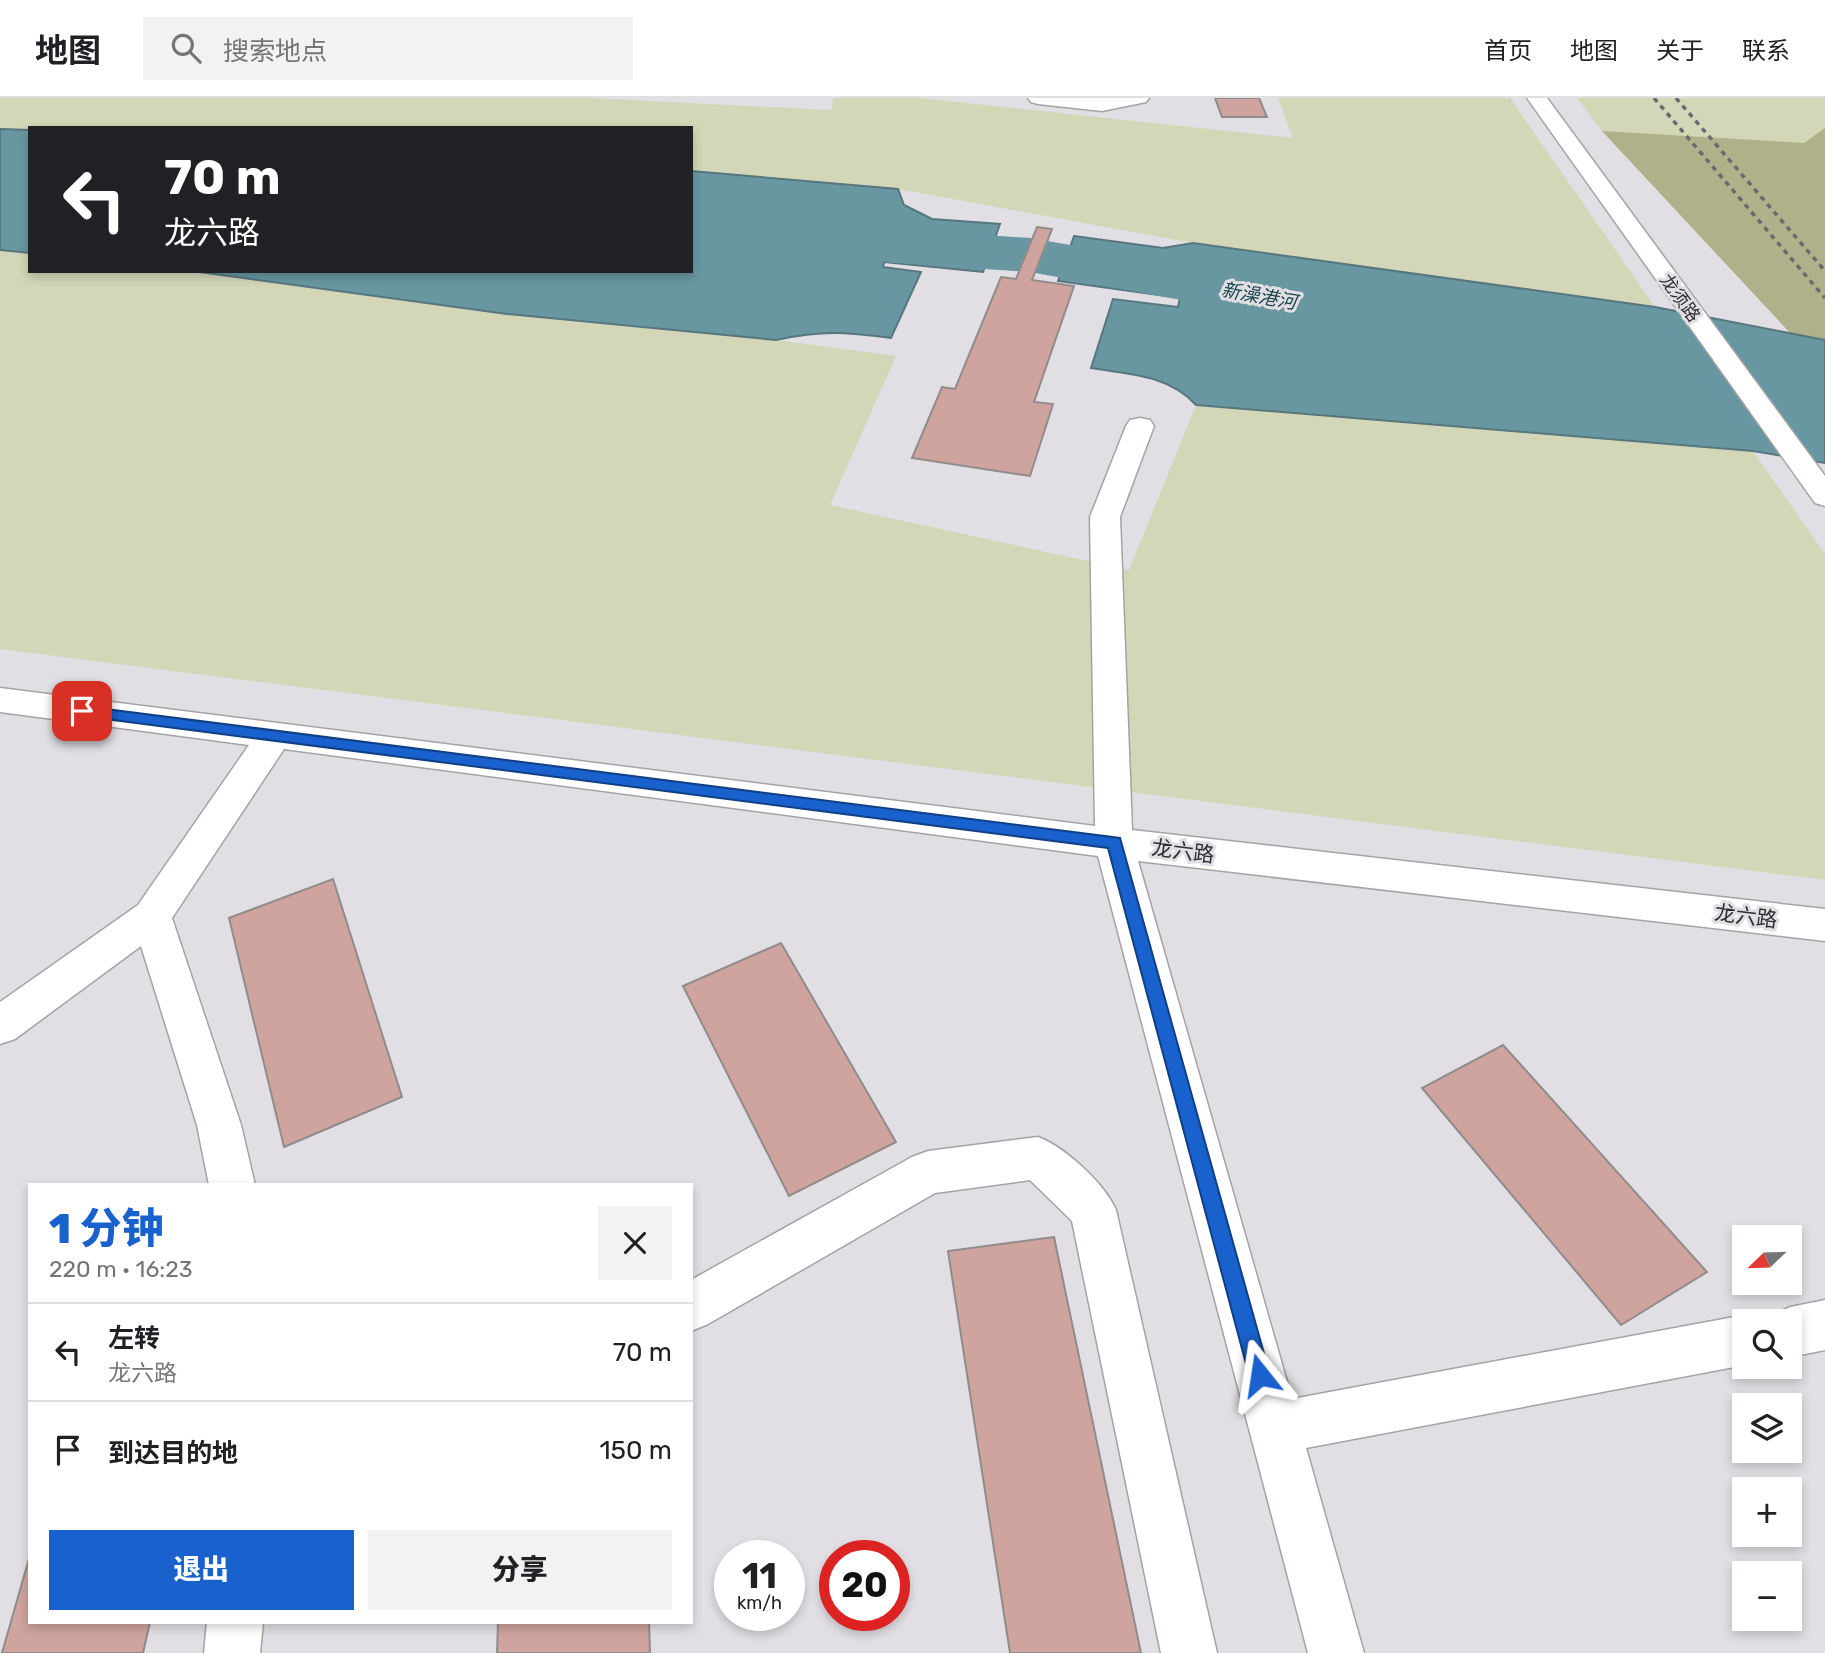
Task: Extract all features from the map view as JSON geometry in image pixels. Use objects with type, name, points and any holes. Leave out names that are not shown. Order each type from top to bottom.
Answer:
[{"type":"street","points":[[1038,98],[1102,105],[1139,98]]},
{"type":"street","name":"龙须路","points":[[1537,98],[1669,285],[1825,497]]},
{"type":"street","points":[[1140,426],[1105,517],[1114,843],[1336,1653]]},
{"type":"street","name":"龙六路","points":[[0,700],[1114,843],[1825,925]]},
{"type":"street","points":[[0,1026],[152,916],[275,736]]},
{"type":"street","points":[[152,916],[219,1125],[232,1183]]},
{"type":"street","points":[[693,1306],[928,1172],[1038,1158],[1093,1210],[1189,1653]]},
{"type":"street","points":[[1802,1330],[1825,1325]]},
{"type":"street","points":[[1274,1428],[1732,1342]]},
{"type":"street","points":[[232,1653],[235,1624]]},
{"type":"green space","points":[[0,98],[590,98],[832,110],[833,98],[919,98],[1293,138],[1278,98],[1510,98],[1655,307],[1193,243],[898,189],[693,171],[693,126],[28,126],[28,130],[0,129]]},
{"type":"green space","points":[[1577,98],[1825,98],[1825,340],[1792,335],[1602,131]]},
{"type":"green space","points":[[1825,128],[1825,340],[1792,335],[1602,131],[1804,143]]},
{"type":"green space","points":[[0,250],[28,253],[28,273],[207,273],[507,314],[776,340],[896,356],[830,505],[1129,570],[1196,405],[1753,451],[1825,554],[1825,880],[0,649]]},
{"type":"water","points":[[0,129],[28,130],[28,253],[0,250]]},
{"type":"water","points":[[693,171],[898,189],[904,205],[932,219],[1000,224],[983,272],[884,262],[883,267],[921,272],[891,338],[834,333],[776,340],[507,314],[207,273],[693,273]]},
{"type":"water","points":[[1074,236],[1163,248],[1193,243],[1655,307],[1825,340],[1825,463],[1753,451],[1196,405],[1174,387],[1148,377],[1091,368],[1113,299],[1178,307],[1180,298],[1058,281]]},
{"type":"building","points":[[1215,98],[1259,98],[1267,117],[1222,117]]},
{"type":"building","points":[[1037,227],[1052,229],[1032,280],[1074,286],[1034,402],[1053,404],[1030,476],[912,458],[942,387],[955,389],[1001,277],[1016,279]]},
{"type":"building","points":[[333,879],[402,1097],[284,1147],[229,918]]},
{"type":"building","points":[[781,943],[896,1142],[789,1196],[683,986]]},
{"type":"building","points":[[1503,1045],[1707,1272],[1621,1325],[1422,1088]]},
{"type":"building","points":[[1054,1237],[1141,1653],[1010,1653],[948,1251]]},
{"type":"building","points":[[28,1562],[28,1624],[150,1624],[143,1653],[2,1653]]},
{"type":"building","points":[[498,1624],[649,1624],[650,1653],[497,1653]]},
{"type":"waterway","name":"新澡港河","points":[[693,232],[1030,255],[1192,284]]},
{"type":"railway","points":[[1654,98],[1825,298]]},
{"type":"railway","points":[[1676,98],[1825,271]]},
{"type":"route","points":[[82,711],[1114,843],[1260,1375]]}]
